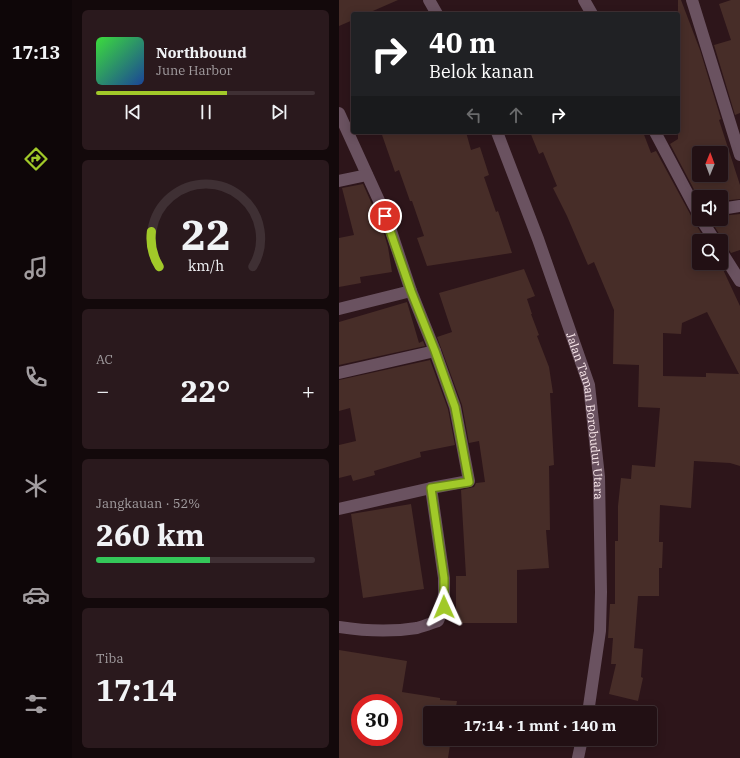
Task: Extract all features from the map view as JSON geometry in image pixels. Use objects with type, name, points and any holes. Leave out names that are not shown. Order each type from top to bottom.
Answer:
[{"type":"street","points":[[429,0],[436,12]]},
{"type":"street","points":[[584,0],[591,12]]},
{"type":"street","points":[[692,0],[740,155]]},
{"type":"street","points":[[339,113],[385,216],[411,291],[455,407],[469,482],[431,488],[339,508]]},
{"type":"street","name":"Jalan Taman Borobudur Utara","points":[[498,134],[538,239],[589,385],[599,477],[601,592],[601,631],[589,706]]},
{"type":"street","points":[[656,134],[692,202]]},
{"type":"street","points":[[339,181],[367,175]]},
{"type":"street","points":[[728,208],[740,206]]},
{"type":"street","points":[[728,262],[740,281]]},
{"type":"street","points":[[339,309],[411,291]]},
{"type":"street","points":[[339,373],[435,351]]},
{"type":"street","points":[[339,627],[362,630],[397,630],[419,627],[438,621],[444,607],[444,578],[431,488]]},
{"type":"street","points":[[578,758],[581,746]]},
{"type":"building","points":[[339,0],[398,0],[371,12],[351,12],[351,21],[339,26]]},
{"type":"building","points":[[678,0],[681,0],[700,50],[721,119],[719,120],[727,146],[692,146],[692,182],[728,182],[728,148],[740,185],[740,199],[728,200],[728,190],[694,190],[670,144],[678,139],[678,134],[680,134],[680,12],[678,12]]},
{"type":"building","points":[[731,0],[740,0],[740,113],[735,115],[714,45],[731,40],[719,4]]},
{"type":"building","points":[[382,134],[467,134],[471,150],[480,147],[489,175],[484,177],[496,212],[498,211],[512,253],[427,266],[417,238],[424,236],[399,170],[395,172]]},
{"type":"building","points":[[531,134],[644,134],[651,153],[656,151],[692,217],[692,226],[697,226],[702,234],[692,234],[692,270],[723,270],[740,306],[740,466],[730,463],[694,461],[691,508],[660,505],[659,542],[663,542],[662,568],[659,568],[659,596],[638,596],[634,648],[643,649],[641,677],[643,678],[638,701],[609,694],[616,664],[611,664],[613,638],[608,638],[610,604],[615,604],[615,541],[618,541],[618,506],[621,478],[631,479],[632,465],[655,467],[660,408],[638,407],[639,365],[613,364],[614,310],[594,262],[588,265],[553,188],[557,186],[543,152],[539,154]],"holes":[[[707,312],[739,374],[706,373],[706,377],[663,376],[663,333],[681,334],[682,323]]]},
{"type":"building","points":[[363,184],[375,211],[381,231],[383,230],[388,247],[392,272],[360,277],[361,283],[339,287],[339,238],[354,235],[342,188]]},
{"type":"building","points":[[740,214],[740,250],[731,253],[728,248],[728,234],[719,234],[714,226],[728,226],[728,215]]},
{"type":"building","points":[[524,269],[535,296],[527,299],[539,335],[537,336],[549,367],[553,393],[550,393],[554,465],[549,466],[550,530],[546,530],[549,568],[517,570],[517,623],[456,623],[456,576],[466,576],[461,490],[474,487],[476,483],[485,482],[479,441],[469,443],[462,405],[437,337],[452,332],[439,293]]},
{"type":"building","points":[[407,302],[419,343],[423,341],[425,346],[339,365],[339,322]]},
{"type":"building","points":[[430,360],[448,409],[455,445],[420,452],[421,457],[374,471],[375,475],[353,481],[351,475],[339,478],[339,445],[356,441],[350,408],[339,411],[339,380]]},
{"type":"building","points":[[411,504],[424,589],[363,598],[351,514]]},
{"type":"building","points":[[339,650],[407,661],[402,692],[440,698],[440,700],[457,701],[456,706],[423,706],[423,746],[450,746],[448,758],[339,758]]},
{"type":"route","points":[[385,216],[411,291],[455,407],[469,482],[431,488],[444,578],[444,607]]}]
